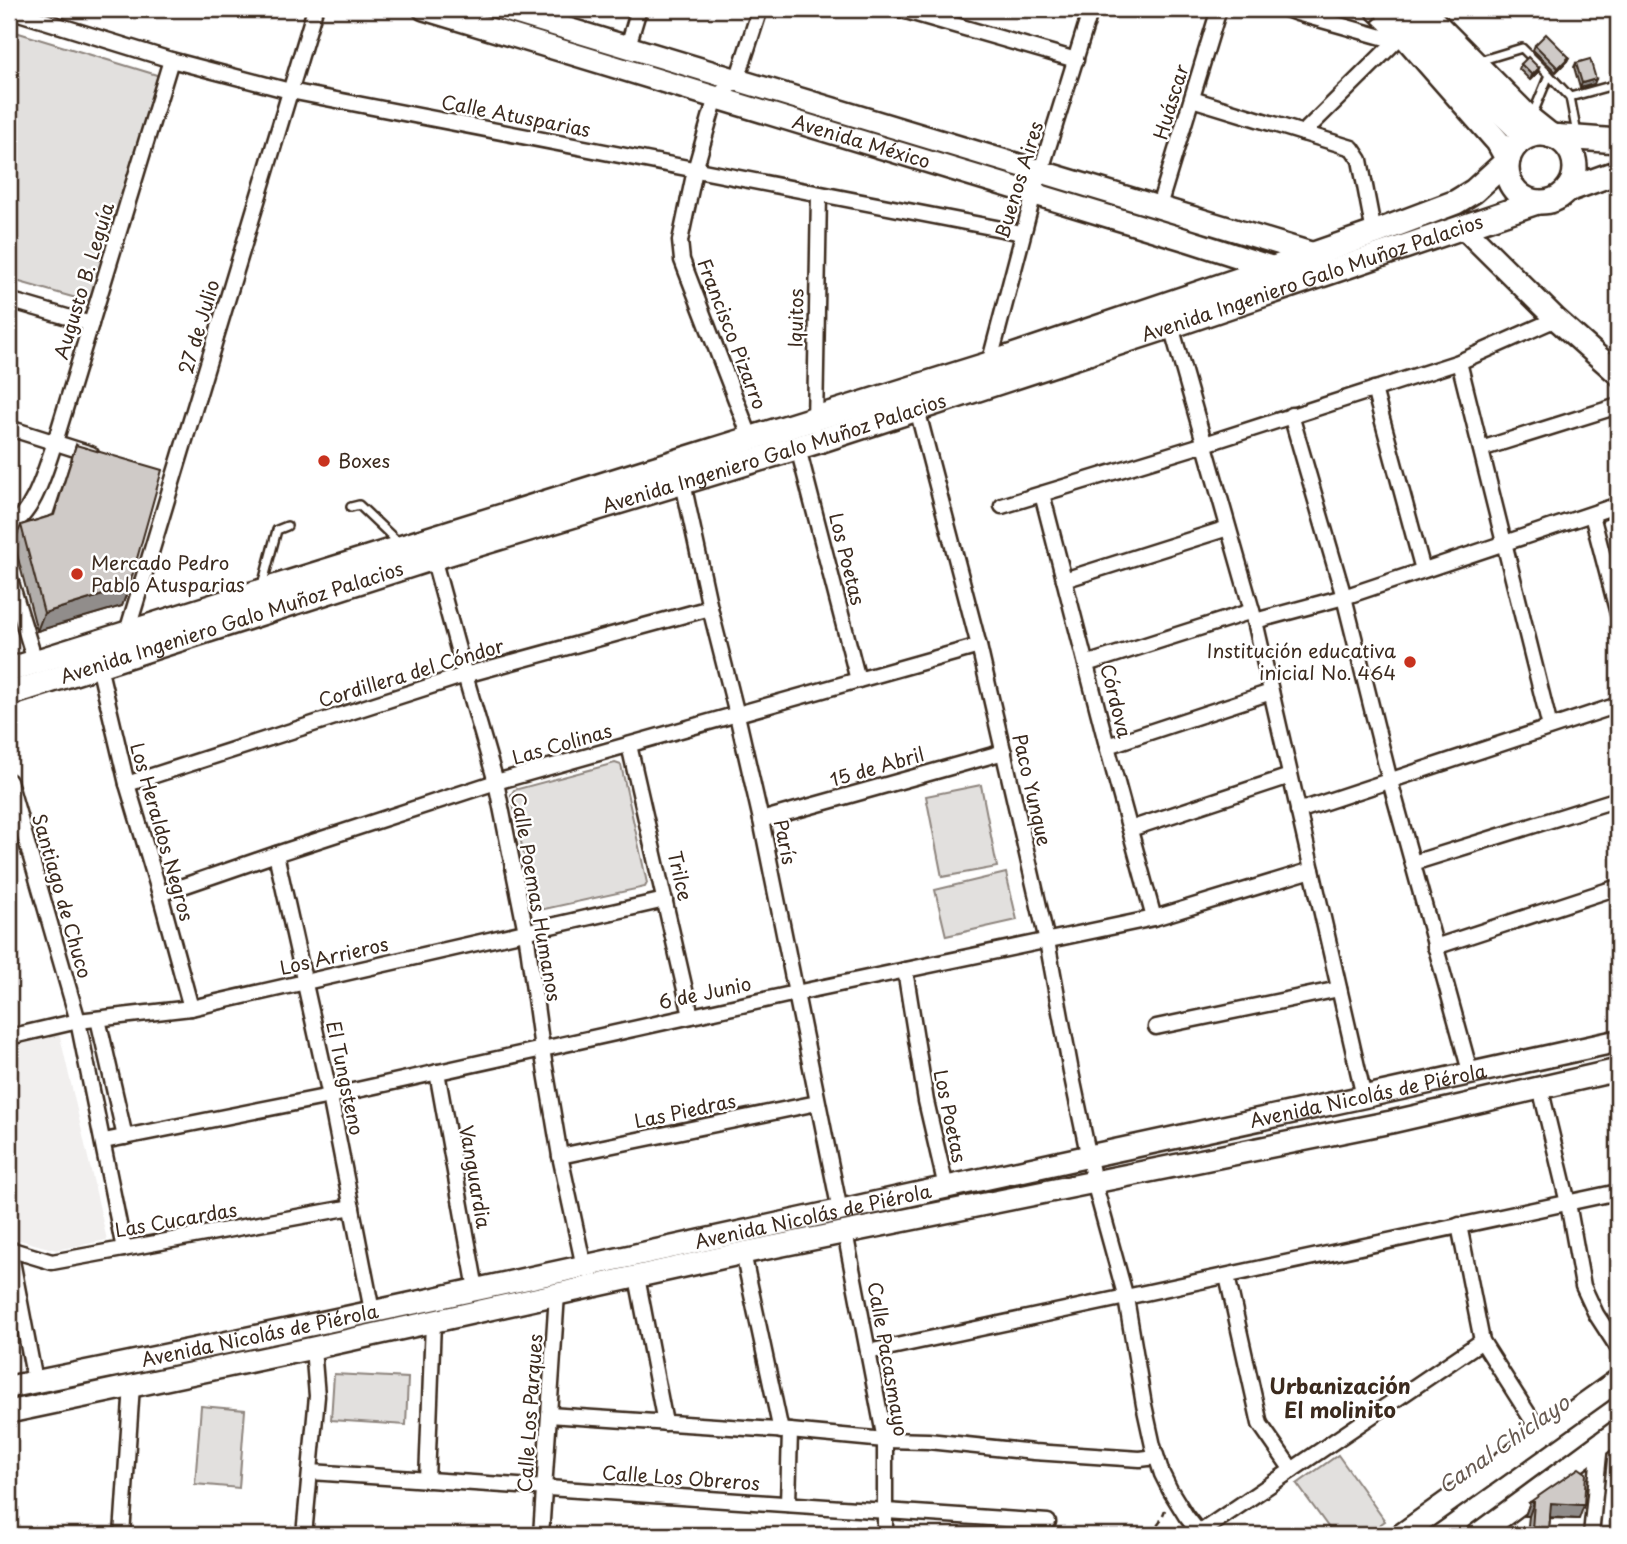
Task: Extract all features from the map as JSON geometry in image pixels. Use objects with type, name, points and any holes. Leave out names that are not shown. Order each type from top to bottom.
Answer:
[{"type":"main road","points":[[1429,11],[1475,62],[1534,135],[1618,141]]},
{"type":"main road","points":[[1375,15],[1403,34],[1499,142],[1508,160]]},
{"type":"main road","points":[[1528,129],[1511,151],[1507,172],[1510,183],[1526,199],[1548,202],[1559,198],[1573,181],[1576,169],[1569,148],[1561,140],[1550,136]]},
{"type":"main road","name":"Avenida Ingeniero Galo Muñoz Palacios","points":[[9,670],[403,547],[430,548],[682,483],[810,436],[989,364],[1274,268],[1456,202],[1475,191],[1508,160]]},
{"type":"main road","points":[[1568,190],[1618,172]]},
{"type":"main road","name":"Avenida Ingeniero Galo Muñoz Palacios","points":[[9,694],[99,666],[430,548],[751,439],[810,436],[917,410],[1537,202]]},
{"type":"street","name":"27 de Julio","points":[[125,657],[127,632],[167,477],[315,9]]},
{"type":"street","name":"Avenida México","points":[[424,9],[1034,192],[1274,268],[1292,286]]},
{"type":"street","name":"Avenida México","points":[[502,9],[1314,254]]},
{"type":"street","points":[[628,46],[639,9]]},
{"type":"street","points":[[716,97],[737,80],[760,9]]},
{"type":"street","points":[[899,9],[1076,60]]},
{"type":"street","name":"Buenos Aires","points":[[989,364],[1022,233],[1091,9]]},
{"type":"street","name":"Huáscar","points":[[1159,206],[1219,9]]},
{"type":"street","points":[[1286,9],[1382,37],[1403,34]]},
{"type":"street","points":[[1397,9],[1528,129]]},
{"type":"street","name":"Calle Atusparias","points":[[9,10],[171,60],[290,91],[1022,233]]},
{"type":"street","points":[[1303,133],[1403,34]]},
{"type":"street","name":"Augusto B. Leguía","points":[[9,526],[27,511],[55,442],[171,60]]},
{"type":"street","name":"Francisco Pizarro","points":[[716,97],[695,170],[680,241],[682,260],[751,439]]},
{"type":"street","points":[[1192,99],[1352,148],[1360,160],[1374,233]]},
{"type":"street","name":"Iquitos","points":[[810,436],[819,194]]},
{"type":"street","points":[[1464,228],[1556,319],[1618,374]]},
{"type":"street","points":[[1314,254],[1328,273]]},
{"type":"street","points":[[9,300],[91,324]]},
{"type":"street","points":[[1002,506],[1459,362],[1556,319]]},
{"type":"street","points":[[1171,326],[1253,616],[1364,1097]]},
{"type":"street","points":[[1459,362],[1550,727]]},
{"type":"street","points":[[1374,389],[1423,570]]},
{"type":"street","points":[[1481,449],[1618,406]]},
{"type":"street","name":"Paco Yunque","points":[[917,410],[1004,752],[1047,941],[1091,1169],[1126,1298],[1144,1405],[1156,1457],[1170,1490],[1200,1534]]},
{"type":"street","points":[[1292,415],[1344,597],[1390,781],[1471,1074]]},
{"type":"street","points":[[9,428],[108,459]]},
{"type":"street","name":"Los Poetas","points":[[810,436],[858,680]]},
{"type":"street","name":"París","points":[[682,483],[761,820],[840,1211]]},
{"type":"street","name":"Córdova","points":[[1042,494],[1154,918]]},
{"type":"street","points":[[1086,664],[1253,616],[1344,597],[1618,505]]},
{"type":"street","points":[[1592,515],[1617,605]]},
{"type":"street","points":[[1064,580],[1228,528]]},
{"type":"street","name":"Calle Poemas Humanos","points":[[430,548],[496,782],[526,932],[560,1156],[584,1267]]},
{"type":"street","points":[[9,576],[35,661]]},
{"type":"street","name":"Cordillera del Cóndor","points":[[127,784],[465,675],[710,608]]},
{"type":"street","name":"Las Colinas","points":[[160,894],[496,782],[979,646]]},
{"type":"street","name":"Los Heraldos Negros","points":[[99,666],[127,784],[191,1008]]},
{"type":"street","points":[[1107,746],[1271,692]]},
{"type":"street","points":[[1298,811],[1618,705]]},
{"type":"street","name":"Trilce","points":[[629,745],[691,1016]]},
{"type":"street","name":"15 de Abril","points":[[761,820],[1004,752]]},
{"type":"street","points":[[1130,830],[1290,776]]},
{"type":"street","name":"Santiago de Chuco","points":[[9,781],[78,1021],[124,1249]]},
{"type":"street","points":[[1413,863],[1618,799]]},
{"type":"street","name":"El Tungsteno","points":[[276,854],[330,1096],[372,1311]]},
{"type":"street","name":"6 de Junio","points":[[104,1141],[330,1096],[796,993],[1154,918],[1312,870]]},
{"type":"street","points":[[1435,947],[1618,887]]},
{"type":"street","name":"Los Arrieros","points":[[9,1037],[78,1021],[191,1008],[665,900]]},
{"type":"street","name":"Los Poetas","points":[[905,970],[926,1101],[946,1187]]},
{"type":"street","points":[[1156,1027],[1339,989]]},
{"type":"street","points":[[98,1019],[125,1137]]},
{"type":"street","name":"Avenida Nicolás de Piérola","points":[[9,1412],[845,1232],[1364,1097],[1618,1041]]},
{"type":"street","name":"Avenida Nicolás de Piérola","points":[[9,1387],[584,1267],[946,1187],[1091,1169],[1391,1122],[1618,1070]]},
{"type":"street","name":"Vanguardia","points":[[436,1072],[477,1289]]},
{"type":"street","points":[[1540,1087],[1568,1203],[1583,1286],[1596,1314],[1618,1348]]},
{"type":"street","name":"Las Piedras","points":[[560,1156],[817,1103]]},
{"type":"street","points":[[868,1352],[1618,1192]]},
{"type":"street","name":"Las Cucardas","points":[[9,1250],[52,1262],[352,1208]]},
{"type":"street","points":[[1459,1225],[1482,1341],[1541,1434]]},
{"type":"street","name":"Calle Pacasmayo","points":[[845,1232],[885,1440],[885,1535]]},
{"type":"street","points":[[9,1250],[35,1381]]},
{"type":"street","points":[[743,1253],[786,1431],[788,1504]]},
{"type":"street","points":[[1227,1276],[1260,1424],[1292,1470]]},
{"type":"street","points":[[636,1277],[665,1423]]},
{"type":"street","name":"Calle Los Parques","points":[[541,1535],[557,1294]]},
{"type":"street","points":[[427,1480],[433,1322]]},
{"type":"street","points":[[1200,1534],[1482,1341]]},
{"type":"street","points":[[304,1535],[317,1396],[313,1348]]},
{"type":"street","points":[[1401,1535],[1618,1380]]},
{"type":"street","points":[[122,1535],[132,1385]]},
{"type":"street","points":[[549,1415],[928,1441],[1140,1459],[1156,1457]]},
{"type":"street","points":[[1477,1535],[1618,1431]]},
{"type":"street","points":[[1591,1535],[1600,1444]]},
{"type":"street","name":"Calle Los Obreros","points":[[311,1472],[1048,1522]]},
{"type":"lane","points":[[1475,62],[1522,48],[1570,97],[1578,138]]},
{"type":"lane","points":[[1528,129],[1549,75]]},
{"type":"lane","points":[[1570,97],[1610,86],[1618,93]]},
{"type":"lane","points":[[351,507],[359,505],[403,547]]},
{"type":"lane","points":[[261,590],[277,530],[287,526]]},
{"type":"path","points":[[1375,15],[1387,9]]},
{"type":"path","points":[[1150,1535],[1160,1522],[1170,1490]]},
{"type":"shaded area","points":[[9,30],[160,76],[90,302],[9,279]]},
{"type":"shaded area","points":[[615,763],[621,765],[647,883],[645,887],[540,910],[535,907],[511,795],[514,790]]},
{"type":"shaded area","points":[[981,785],[997,867],[942,877],[926,796]]},
{"type":"shaded area","points":[[1006,873],[1017,920],[946,936],[935,890]]},
{"type":"shaded area","points":[[59,1032],[107,1240],[56,1250],[9,1237],[9,1044]]},
{"type":"shaded area","points":[[334,1374],[408,1378],[406,1425],[331,1420]]},
{"type":"shaded area","points":[[201,1406],[245,1410],[239,1488],[195,1484]]},
{"type":"shaded area","points":[[1338,1455],[1385,1521],[1365,1535],[1334,1535],[1297,1484]]},
{"type":"building","points":[[1546,34],[1569,57],[1558,68],[1535,45]]},
{"type":"building","points":[[1528,57],[1539,68],[1532,75],[1521,64]]},
{"type":"building","points":[[1590,59],[1596,79],[1582,83],[1576,63]]},
{"type":"building","name":"Mercado Pedro Pablo Atusparias","points":[[76,445],[162,470],[129,587],[44,613],[21,525],[54,515]]},
{"type":"building","points":[[1579,1468],[1586,1473],[1584,1505],[1551,1503],[1549,1530],[1532,1529],[1534,1502],[1530,1502]]},
{"type":"place","name":"Boxes","points":[[324,461]]},
{"type":"place","name":"Mercado Pedro Pablo Atusparias","points":[[77,574]]},
{"type":"place","name":"Institución educativa inicial No. 464","points":[[1410,662]]},
{"type":"district","name":"Urbanización El molinito","points":[[1340,1399]]},
{"type":"water label","name":"Canal Chiclayo","points":[[1504,1445]]}]
